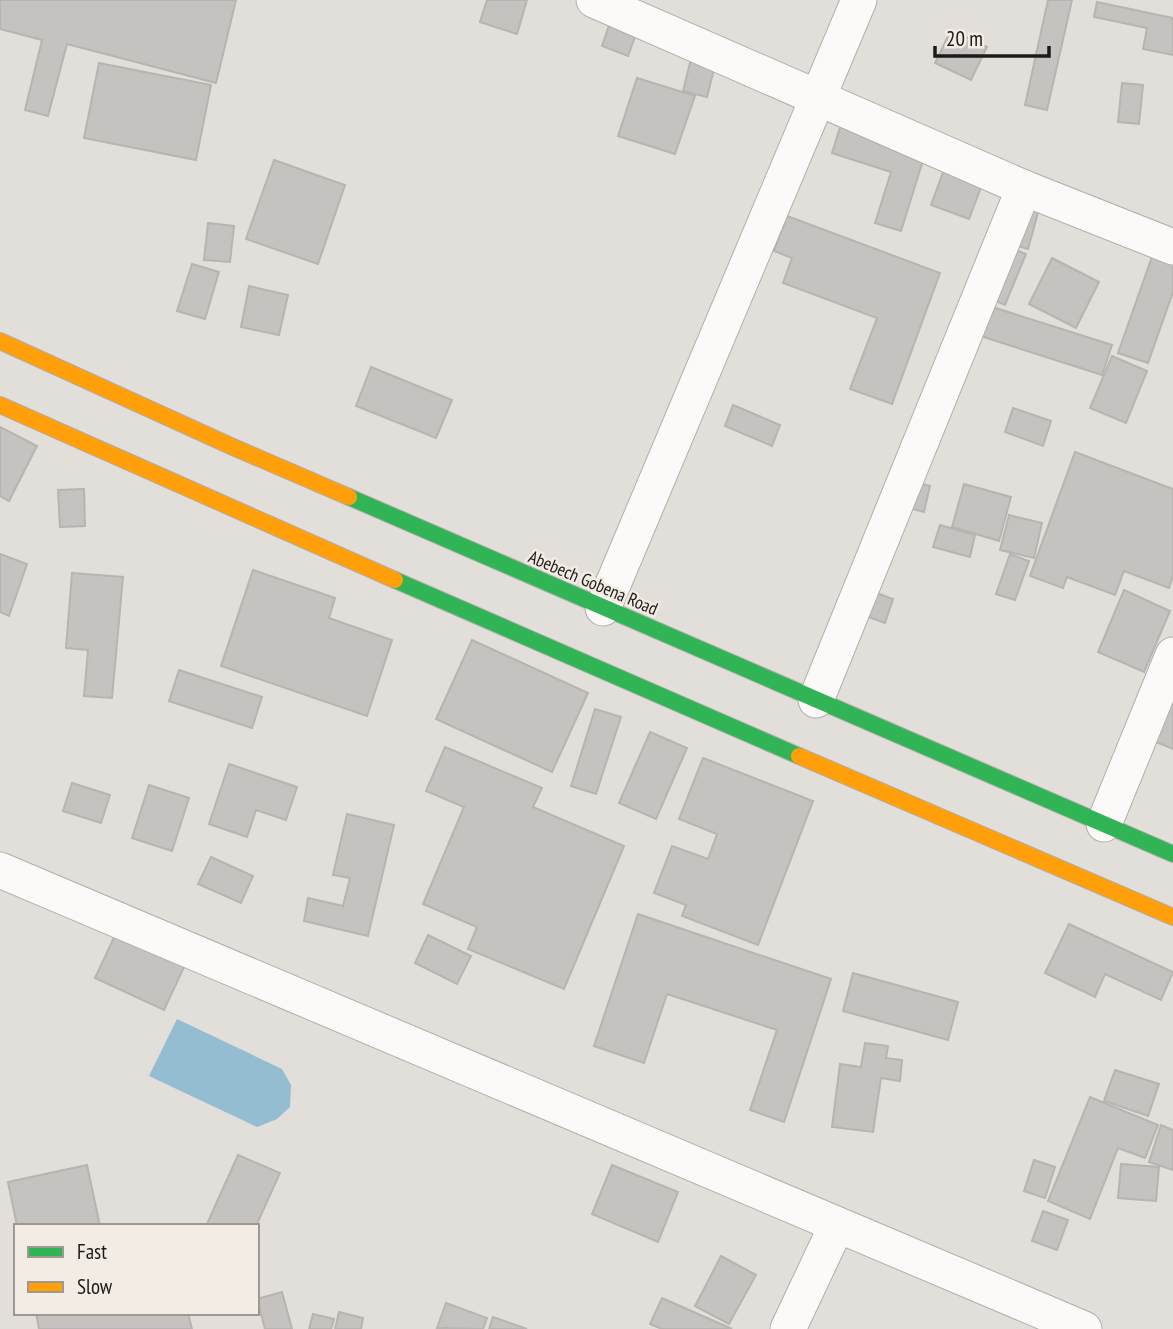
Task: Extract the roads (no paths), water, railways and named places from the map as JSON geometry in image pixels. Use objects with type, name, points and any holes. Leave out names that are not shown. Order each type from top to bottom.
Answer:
[{"type":"street","points":[[594,0],[1024,188],[1173,247]]},
{"type":"street","points":[[603,608],[859,0]]},
{"type":"street","points":[[816,700],[1024,188]]},
{"type":"street","name":"Abebech Gobena Road","points":[[0,341],[233,447],[1173,854]]},
{"type":"street","points":[[0,405],[567,656],[1173,917]]},
{"type":"street","points":[[1104,824],[1173,655]]},
{"type":"street","points":[[0,870],[1084,1329]]},
{"type":"street","points":[[788,1329],[837,1225]]},
{"type":"water","points":[[177,1019],[282,1069],[291,1085],[290,1107],[277,1119],[257,1127],[149,1076]]}]
